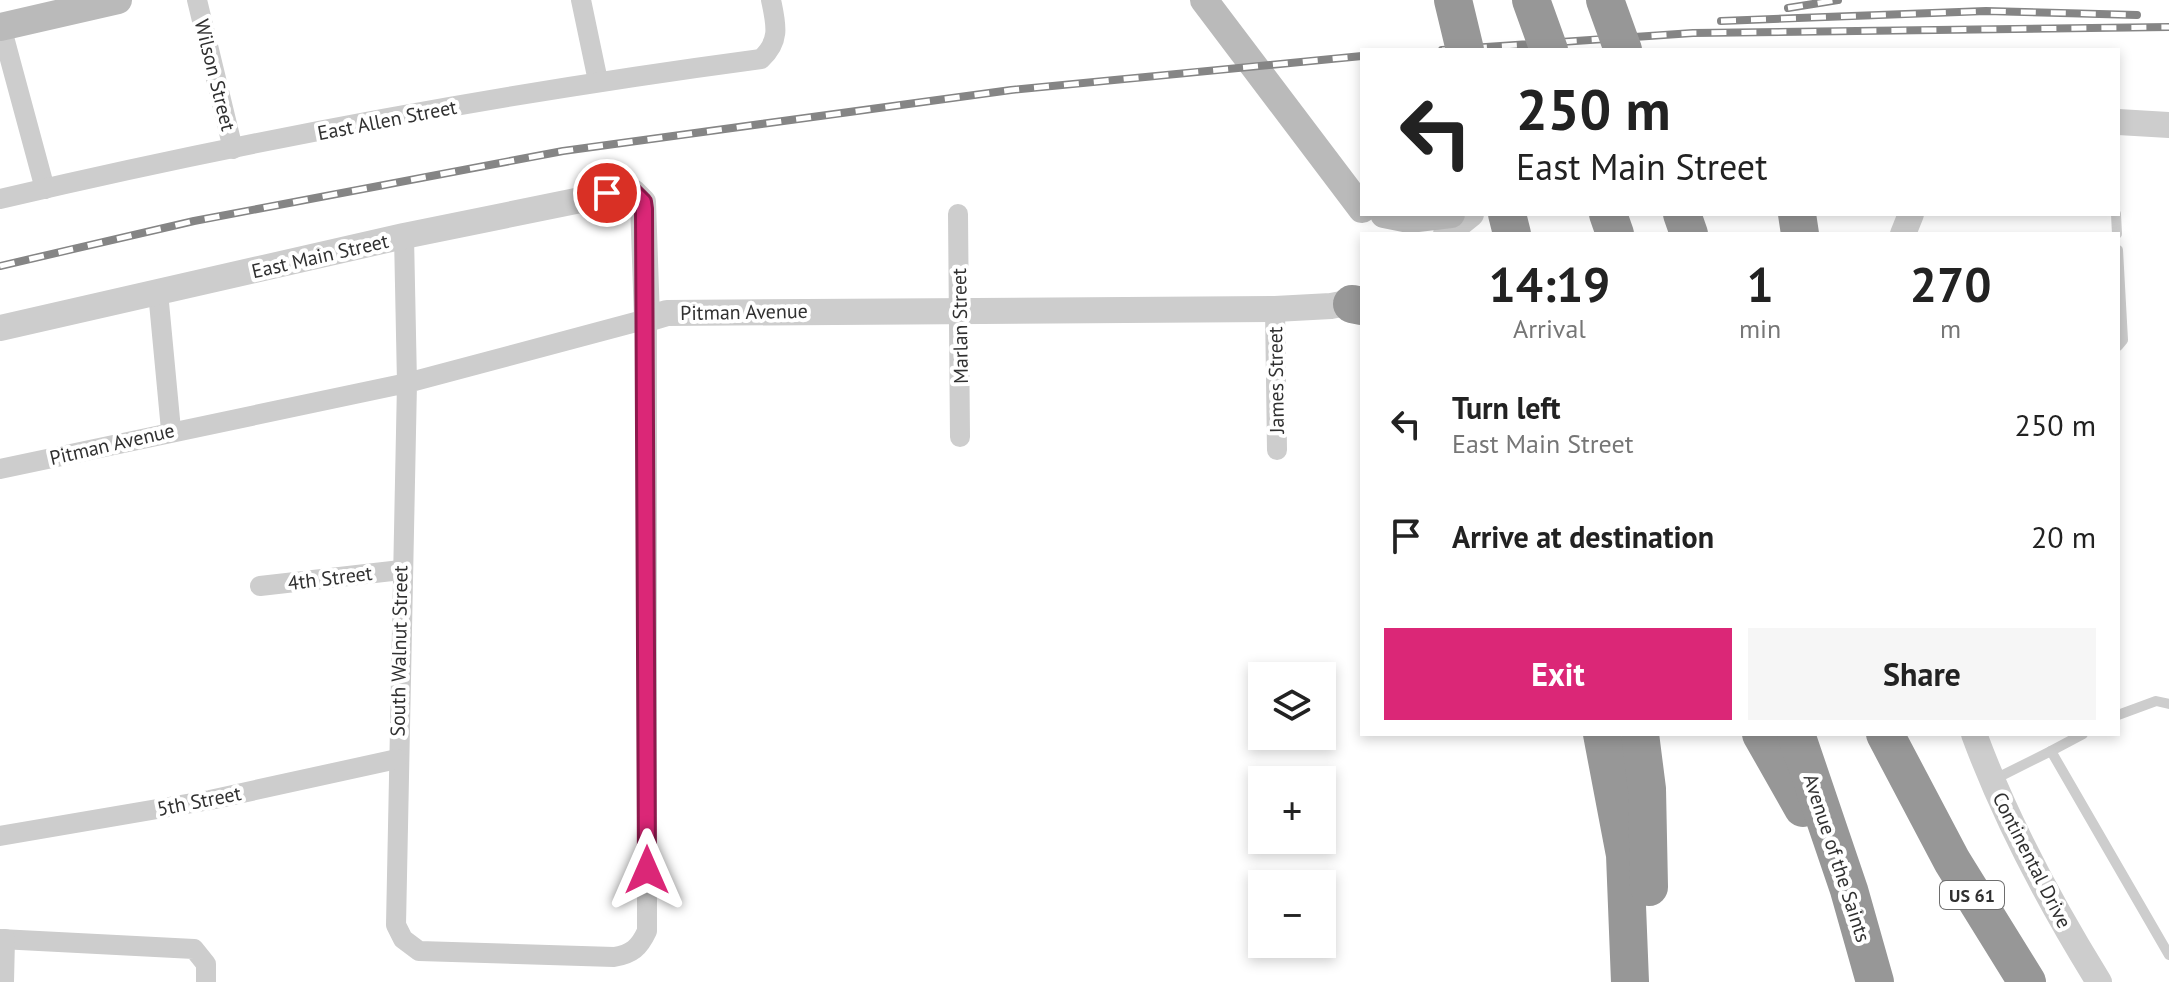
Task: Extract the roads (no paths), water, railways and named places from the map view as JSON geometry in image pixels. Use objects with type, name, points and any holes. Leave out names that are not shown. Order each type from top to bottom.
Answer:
[{"type":"highway","points":[[1453,0],[1465,48]]},
{"type":"highway","points":[[1531,0],[1548,48]]},
{"type":"highway","points":[[1605,0],[1622,48]]},
{"type":"highway","points":[[1602,736],[1625,855],[1630,982]]},
{"type":"highway","points":[[1640,736],[1647,789],[1650,866],[1647,944],[1640,982]]},
{"type":"highway","points":[[1762,736],[1849,890]]},
{"type":"highway","name":"Avenue of the Saints","points":[[1797,736],[1849,890],[1875,982]]},
{"type":"highway","name":"US 61","points":[[1886,736],[1922,806],[2027,982]]},
{"type":"highway","points":[[1906,736],[1922,806]]},
{"type":"main road","points":[[0,26],[118,0]]},
{"type":"main road","points":[[1204,0],[1360,201]]},
{"type":"main road","points":[[1407,216],[1424,219],[1440,216]]},
{"type":"street","name":"Wilson Street","points":[[197,0],[233,149]]},
{"type":"street","points":[[581,0],[598,81]]},
{"type":"street","name":"East Allen Street","points":[[0,199],[233,149],[598,81],[761,59],[773,48],[777,28],[771,0]]},
{"type":"street","points":[[0,26],[45,189]]},
{"type":"street","points":[[2120,122],[2169,125]]},
{"type":"street","name":"East Main Street","points":[[0,328],[404,236],[625,191],[639,197],[644,209],[647,319]]},
{"type":"street","name":"Marlan Street","points":[[958,214],[960,437]]},
{"type":"street","points":[[1448,232],[1468,216]]},
{"type":"street","name":"South Walnut Street","points":[[404,236],[407,383],[396,925],[403,939],[419,951],[614,957],[630,954],[641,944],[647,931],[647,319]]},
{"type":"street","points":[[158,292],[171,430]]},
{"type":"street","name":"Pitman Avenue","points":[[0,469],[171,430],[407,383],[667,313],[1275,309],[1359,303]]},
{"type":"street","name":"James Street","points":[[1275,309],[1277,450]]},
{"type":"street","name":"4th Street","points":[[260,586],[401,570]]},
{"type":"street","name":"Continental Drive","points":[[1975,736],[1991,781],[2034,870],[2099,982]]},
{"type":"street","name":"5th Street","points":[[0,836],[210,800],[397,759]]},
{"type":"street","points":[[4,982],[2,939],[194,949],[206,964],[206,982]]},
{"type":"lane","points":[[2120,290],[2123,340],[2120,344]]},
{"type":"lane","points":[[2120,714],[2156,701],[2169,704]]},
{"type":"lane","points":[[1991,781],[2079,736]]},
{"type":"lane","points":[[2051,751],[2169,955]]},
{"type":"railway","points":[[1788,8],[1838,0]]},
{"type":"railway","points":[[1721,21],[1986,11],[2137,15]]},
{"type":"railway","points":[[1472,48],[1693,33],[2169,27]]},
{"type":"railway","points":[[0,266],[194,221],[563,151],[1011,90],[1360,56]]}]
